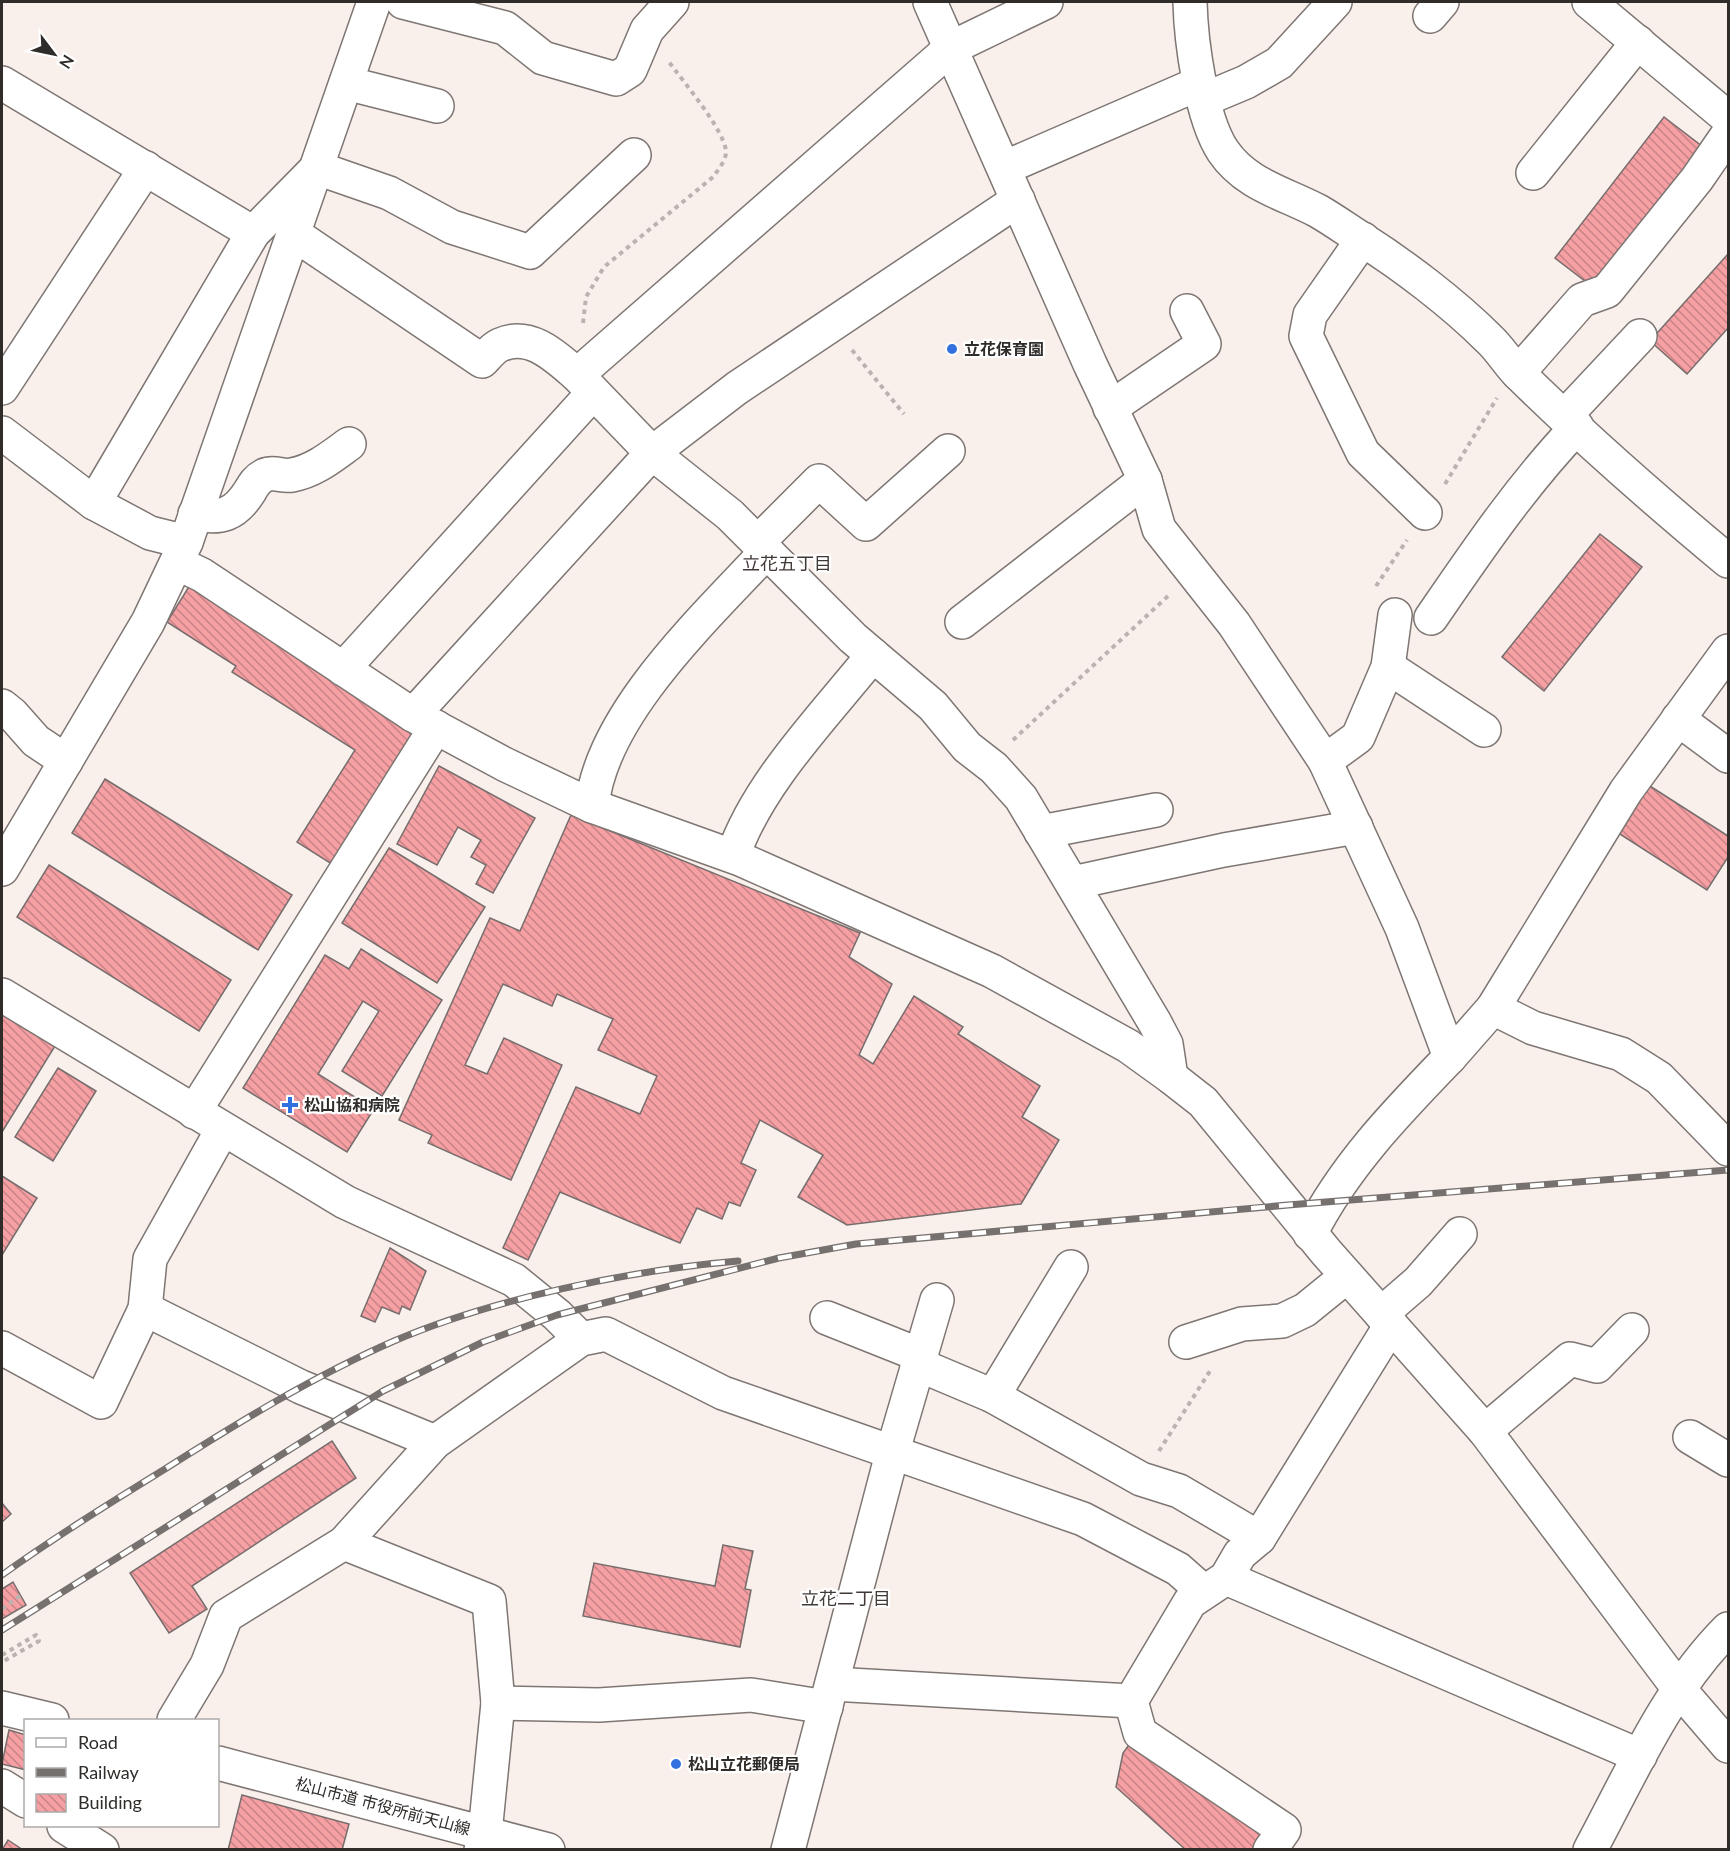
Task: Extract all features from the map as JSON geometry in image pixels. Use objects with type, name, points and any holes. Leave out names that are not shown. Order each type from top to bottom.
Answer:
[{"type":"street","points":[[2,869],[148,622],[186,540],[374,2]]},
{"type":"street","points":[[402,2],[505,28],[543,57],[616,78],[630,70],[646,30],[672,2]]},
{"type":"street","points":[[930,2],[1110,408],[1145,480],[1159,529],[1234,624],[1325,761],[1402,928],[1450,1057]]},
{"type":"street","points":[[343,669],[585,384],[951,48],[1046,2]]},
{"type":"street","points":[[1004,168],[1202,91],[1246,82],[1279,63],[1335,2]]},
{"type":"street","points":[[1192,3],[1194,53],[1202,91],[1222,149],[1237,168],[1256,183],[1318,211],[1363,239],[1463,314],[1491,340],[1518,373],[1728,561]]},
{"type":"street","points":[[1605,6],[1638,42],[1728,118]]},
{"type":"street","points":[[1533,174],[1638,42]]},
{"type":"street","points":[[2,83],[253,233]]},
{"type":"street","points":[[346,83],[437,106]]},
{"type":"street","points":[[1518,373],[1582,300],[1607,291],[1697,179],[1728,134]]},
{"type":"street","points":[[317,168],[389,193],[452,227],[530,252],[634,155]]},
{"type":"street","points":[[2,388],[146,168]]},
{"type":"street","points":[[94,503],[253,233],[317,168]]},
{"type":"street","points":[[194,1112],[424,721],[652,453],[738,388],[1018,200]]},
{"type":"street","points":[[294,234],[482,361],[499,345],[528,342],[552,354],[585,384],[652,453],[696,486],[873,655],[933,706],[967,747],[988,763],[1021,798],[1155,1023],[1166,1044],[1171,1077]]},
{"type":"street","points":[[1363,239],[1310,315],[1306,336],[1363,453],[1425,513]]},
{"type":"street","points":[[1110,408],[1204,344],[1187,311]]},
{"type":"street","points":[[1431,618],[1499,519],[1571,422],[1640,336]]},
{"type":"street","points":[[2,433],[94,503],[150,533],[186,540],[216,518],[231,512],[246,498],[258,478],[271,472],[290,476],[318,466],[349,444]]},
{"type":"street","points":[[592,806],[594,782],[605,755],[663,665],[819,481],[866,524],[948,451]]},
{"type":"street","points":[[962,622],[1145,480]]},
{"type":"street","points":[[186,540],[202,575],[424,721],[592,806],[733,856],[992,971],[1128,1046],[1203,1102],[1310,1234],[1485,1431],[1679,1689],[1728,1746]]},
{"type":"street","points":[[1325,761],[1358,737],[1388,667],[1395,615]]},
{"type":"street","points":[[1310,1234],[1326,1202],[1353,1163],[1392,1116],[1450,1057],[1493,1008],[1626,791],[1728,651]]},
{"type":"street","points":[[733,856],[741,832],[772,780],[873,655]]},
{"type":"street","points":[[1388,667],[1484,730]]},
{"type":"street","points":[[2,706],[36,741],[66,761]]},
{"type":"street","points":[[1678,719],[1728,756]]},
{"type":"street","points":[[1041,832],[1156,810]]},
{"type":"street","points":[[1072,883],[1224,850],[1356,827]]},
{"type":"street","points":[[2,995],[222,1130],[345,1202],[514,1280],[557,1315],[581,1339]]},
{"type":"street","points":[[1493,1008],[1533,1028],[1621,1054],[1659,1078],[1728,1149]]},
{"type":"street","points":[[2,1348],[101,1402],[145,1309],[150,1259],[222,1130]]},
{"type":"street","points":[[1269,1850],[1284,1830],[1140,1732],[1131,1701],[1190,1602],[1215,1585],[1239,1554],[1259,1538],[1386,1319],[1460,1234]]},
{"type":"street","points":[[993,1396],[1071,1267]]},
{"type":"street","points":[[1201,1337],[1242,1324],[1282,1320],[1305,1310],[1347,1276]]},
{"type":"street","points":[[788,1850],[892,1454],[937,1300]]},
{"type":"street","points":[[145,1309],[301,1387],[435,1442]]},
{"type":"street","points":[[827,1318],[993,1396],[1142,1479],[1179,1491],[1259,1538]]},
{"type":"street","points":[[1485,1431],[1570,1359],[1597,1366],[1632,1330]]},
{"type":"street","points":[[175,1719],[207,1665],[226,1616],[344,1542],[435,1442],[581,1339],[606,1334],[723,1393],[1083,1519],[1178,1569],[1215,1585],[1640,1756]]},
{"type":"street","points":[[1690,1437],[1728,1460]]},
{"type":"street","points":[[344,1542],[489,1601],[498,1702],[483,1841]]},
{"type":"street","points":[[1590,1850],[1679,1689],[1701,1656],[1728,1629]]},
{"type":"street","points":[[498,1702],[600,1705],[751,1695],[1131,1701]]},
{"type":"street","points":[[2,1708],[48,1719]]},
{"type":"street","name":"松山市道 市役所前天山線","points":[[219,1763],[483,1841],[548,1850]]},
{"type":"street","points":[[2,1786],[24,1800]]},
{"type":"street","points":[[66,1827],[102,1850]]},
{"type":"path","points":[[585,384],[586,297],[604,267],[713,177],[722,164],[726,151],[722,136],[646,30]]},
{"type":"path","points":[[831,325],[904,414]]},
{"type":"path","points":[[988,763],[1193,572]]},
{"type":"path","points":[[1142,1479],[1222,1352],[1201,1337]]},
{"type":"path","points":[[2,1609],[21,1595]]},
{"type":"path","points":[[2,1655],[36,1635],[39,1641],[2,1662]]},
{"type":"building","points":[[1664,117],[1703,147],[1594,288],[1555,258]]},
{"type":"building","points":[[1728,254],[1728,328],[1687,374],[1650,341]]},
{"type":"building","points":[[1600,534],[1642,567],[1544,691],[1502,657]]},
{"type":"building","points":[[190,585],[423,732],[338,868],[297,842],[355,750],[232,672],[236,666],[167,622]]},
{"type":"building","points":[[439,766],[535,818],[493,893],[476,884],[486,865],[471,857],[481,840],[458,827],[437,865],[397,844]]},
{"type":"building","points":[[105,779],[292,895],[258,950],[72,833]]},
{"type":"building","points":[[1642,781],[1728,836],[1728,857],[1707,890],[1612,829]]},
{"type":"building","points":[[571,815],[860,933],[849,957],[892,984],[859,1055],[873,1064],[914,996],[963,1027],[958,1034],[1040,1086],[1022,1117],[1059,1140],[1021,1204],[847,1225],[798,1197],[823,1155],[760,1120],[741,1163],[756,1170],[740,1206],[729,1202],[722,1219],[697,1208],[680,1243],[560,1192],[528,1260],[503,1248],[576,1087],[640,1114],[657,1076],[598,1050],[613,1019],[557,994],[552,1006],[503,984],[465,1065],[487,1074],[504,1038],[562,1065],[511,1180],[428,1143],[432,1135],[399,1120],[490,918],[520,931]]},
{"type":"building","points":[[389,848],[485,907],[437,983],[342,923]]},
{"type":"building","points":[[49,865],[231,980],[199,1031],[17,917]]},
{"type":"building","points":[[361,949],[442,1000],[382,1096],[342,1071],[379,1011],[363,1001],[318,1074],[374,1109],[347,1152],[243,1088],[325,955],[349,969]]},
{"type":"building","points":[[2,1013],[55,1046],[2,1132]]},
{"type":"building","points":[[58,1068],[96,1091],[53,1161],[15,1137]]},
{"type":"building","points":[[2,1176],[37,1198],[2,1255]]},
{"type":"building","points":[[390,1248],[426,1271],[410,1310],[402,1306],[399,1314],[382,1307],[375,1322],[361,1316]]},
{"type":"building","points":[[332,1441],[356,1478],[192,1586],[207,1609],[169,1633],[130,1573]]},
{"type":"building","points":[[2,1503],[11,1514],[2,1522]]},
{"type":"building","points":[[723,1545],[753,1551],[745,1589],[751,1590],[740,1647],[583,1616],[594,1563],[715,1586]]},
{"type":"building","points":[[13,1582],[26,1605],[2,1619],[2,1589]]},
{"type":"building","points":[[9,1730],[24,1734],[24,1770],[2,1764]]},
{"type":"building","points":[[1134,1738],[1268,1829],[1253,1850],[1186,1850],[1116,1787],[1123,1753]]},
{"type":"building","points":[[242,1795],[349,1824],[342,1850],[228,1850]]},
{"type":"building","points":[[8,1840],[23,1850],[2,1850]]},
{"type":"railway","points":[[2,1630],[383,1391],[483,1342],[557,1315],[779,1258],[856,1244],[1288,1205],[1728,1170]]},
{"type":"railway","points":[[2,1575],[83,1520],[249,1417],[306,1384],[394,1341],[474,1312],[563,1289],[653,1271],[738,1261]]},
{"type":"place","name":"立花保育園","points":[[952,349]]},
{"type":"place","name":"松山協和病院","points":[[290,1105]]},
{"type":"place","name":"松山立花郵便局","points":[[676,1764]]},
{"type":"district","name":"立花五丁目","points":[[787,564]]},
{"type":"district","name":"立花二丁目","points":[[846,1599]]}]
